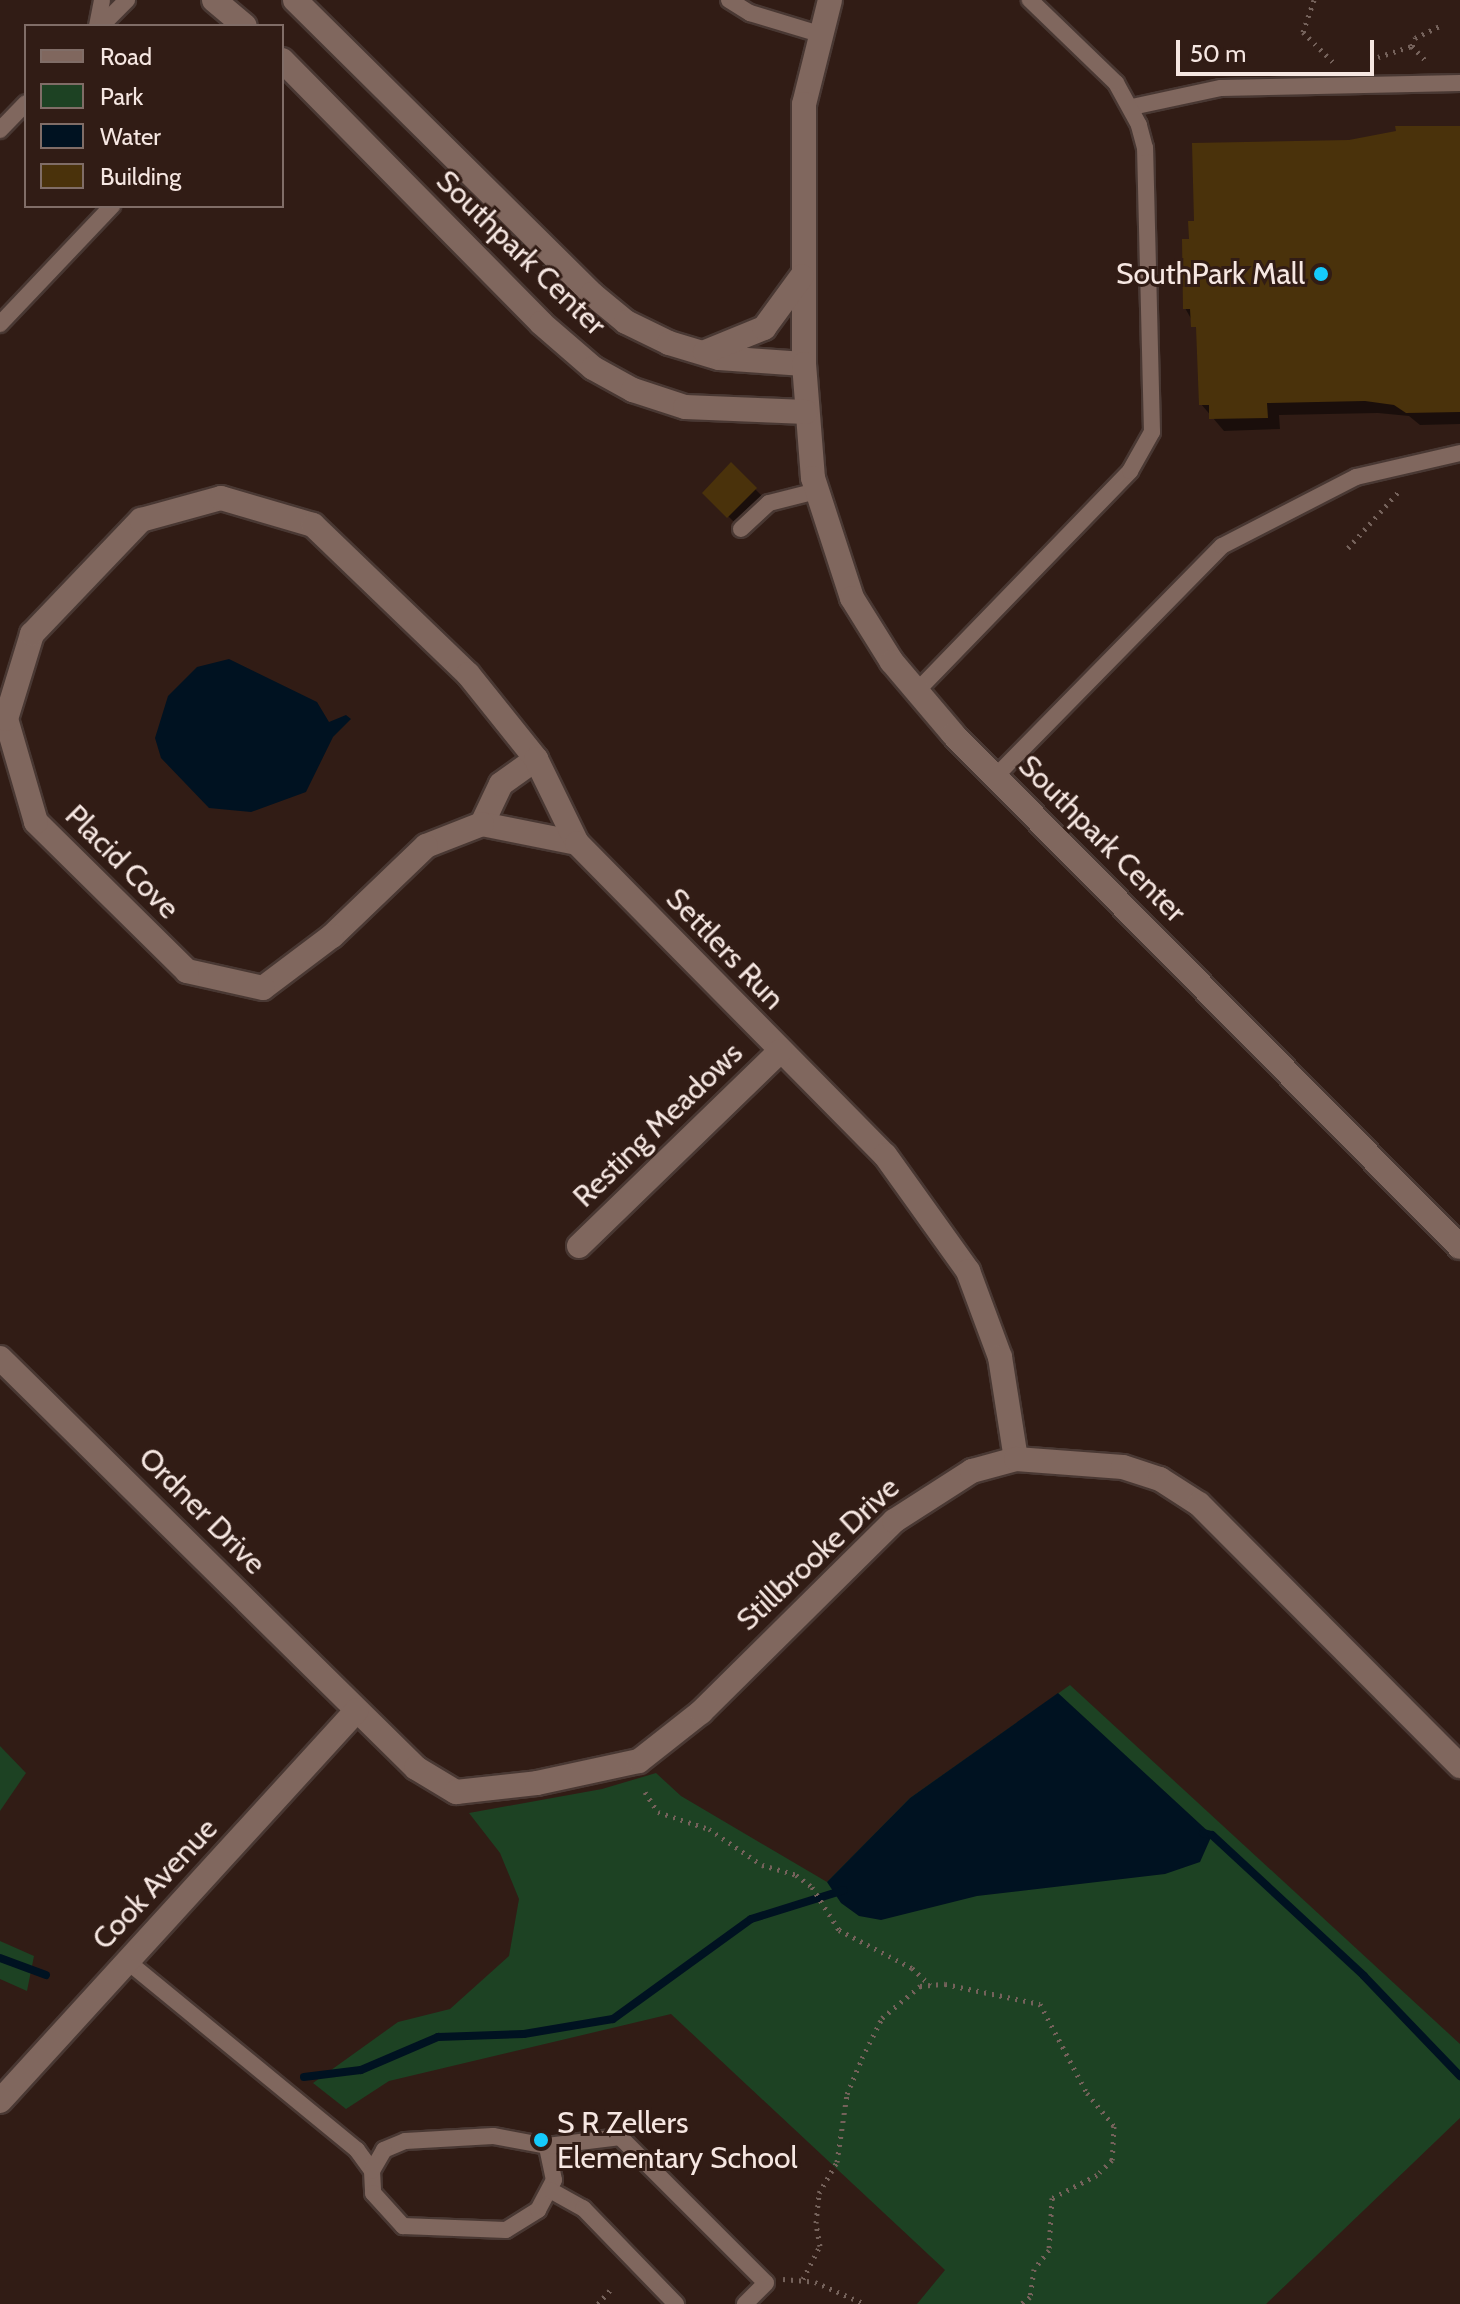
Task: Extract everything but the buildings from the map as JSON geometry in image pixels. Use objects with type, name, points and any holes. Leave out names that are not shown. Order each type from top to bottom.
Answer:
[{"type":"street","points":[[214,0],[243,24]]},
{"type":"street","name":"Southpark Center","points":[[295,0],[603,304],[641,331],[705,352],[750,362],[804,364]]},
{"type":"street","name":"Southpark Center","points":[[830,0],[819,34],[802,128],[804,364],[806,412],[816,491],[852,598],[869,630],[916,692],[995,777],[1460,1247]]},
{"type":"street","name":"Southpark Center","points":[[292,77],[541,323],[593,368],[633,390],[685,407],[806,412]]},
{"type":"street","points":[[705,352],[764,328],[802,276]]},
{"type":"street","name":"Placid Cove","points":[[313,525],[221,498],[141,520],[32,634],[6,719],[36,822],[187,971],[263,988],[332,936],[426,846],[482,824]]},
{"type":"street","name":"Settlers Run","points":[[313,525],[468,674],[536,759],[577,843],[885,1155],[968,1271],[1000,1357],[1016,1459]]},
{"type":"street","points":[[536,759],[501,784],[482,824],[577,843]]},
{"type":"street","name":"Resting Meadows","points":[[579,1246],[780,1051]]},
{"type":"street","name":"Ordner Drive","points":[[0,1358],[357,1710]]},
{"type":"street","name":"Stillbrooke Drive","points":[[357,1710],[416,1768],[456,1792],[537,1783],[639,1761],[701,1712],[894,1521],[972,1471],[1016,1459],[1123,1467],[1160,1479],[1199,1504],[1460,1766]]},
{"type":"street","name":"Cook Avenue","points":[[0,2101],[357,1710]]},
{"type":"lane","points":[[99,24],[102,0]]},
{"type":"lane","points":[[101,24],[127,0]]},
{"type":"lane","points":[[729,0],[750,13],[819,34]]},
{"type":"lane","points":[[916,692],[1130,471],[1150,439],[1145,148],[1132,107],[1116,83],[1030,0]]},
{"type":"lane","points":[[1132,107],[1221,88],[1460,83]]},
{"type":"lane","points":[[0,130],[24,105]]},
{"type":"lane","points":[[0,324],[110,208]]},
{"type":"lane","points":[[995,777],[1222,546],[1356,477],[1460,453]]},
{"type":"lane","points":[[741,529],[769,503],[816,491]]},
{"type":"lane","points":[[127,1961],[357,2150],[372,2171]]},
{"type":"lane","points":[[547,2146],[554,2180],[550,2190],[538,2210],[506,2230],[403,2226],[373,2193],[372,2171],[384,2150],[405,2141],[493,2136],[547,2146],[620,2137],[651,2163],[766,2283],[745,2304]]},
{"type":"lane","points":[[550,2190],[591,2217],[676,2304]]},
{"type":"path","points":[[1314,0],[1303,32],[1340,70]]},
{"type":"path","points":[[1412,46],[1415,38],[1440,26]]},
{"type":"path","points":[[1378,57],[1412,46]]},
{"type":"path","points":[[1412,46],[1434,69]]},
{"type":"path","points":[[1348,548],[1401,488]]},
{"type":"path","points":[[645,1792],[658,1812],[709,1829],[742,1854],[796,1875],[813,1890],[823,1909],[859,1944],[912,1968],[930,1985]]},
{"type":"path","points":[[803,2279],[820,2246],[816,2223],[819,2193],[837,2162],[847,2094],[862,2058],[882,2018],[920,1986],[945,1984],[1040,2004],[1087,2093],[1114,2126],[1112,2160],[1097,2175],[1052,2198],[1049,2250],[1034,2269],[1030,2297],[1021,2304]]},
{"type":"path","points":[[766,2283],[803,2279],[865,2304]]},
{"type":"path","points":[[598,2304],[611,2289]]},
{"type":"green space","points":[[1070,1685],[1460,2044],[1460,2118],[1266,2304],[917,2304],[945,2270],[671,2014],[389,2081],[346,2109],[313,2083],[398,2022],[450,2009],[509,1956],[519,1899],[500,1853],[469,1813],[602,1789],[656,1773],[681,1796],[827,1882],[910,1798]]},
{"type":"green space","points":[[0,1746],[26,1773],[0,1811]]},
{"type":"green space","points":[[0,1941],[34,1956],[27,1991],[0,1979]]},
{"type":"water","points":[[229,659],[317,702],[329,722],[346,715],[351,719],[333,737],[306,792],[251,812],[209,808],[161,758],[155,738],[168,696],[197,667]]},
{"type":"water","points":[[1058,1693],[1212,1835],[1200,1862],[1165,1874],[977,1896],[881,1920],[859,1916],[841,1903],[827,1882],[910,1798]]},
{"type":"waterway","points":[[1203,1833],[1212,1835],[1364,1976],[1460,2076]]},
{"type":"waterway","points":[[304,2077],[361,2070],[438,2037],[524,2034],[613,2019],[751,1919],[844,1890]]},
{"type":"waterway","points":[[0,1958],[46,1975]]},
{"type":"place","name":"SouthPark Mall","points":[[1321,274]]},
{"type":"place","name":"S R Zellers Elementary School","points":[[541,2140]]}]
